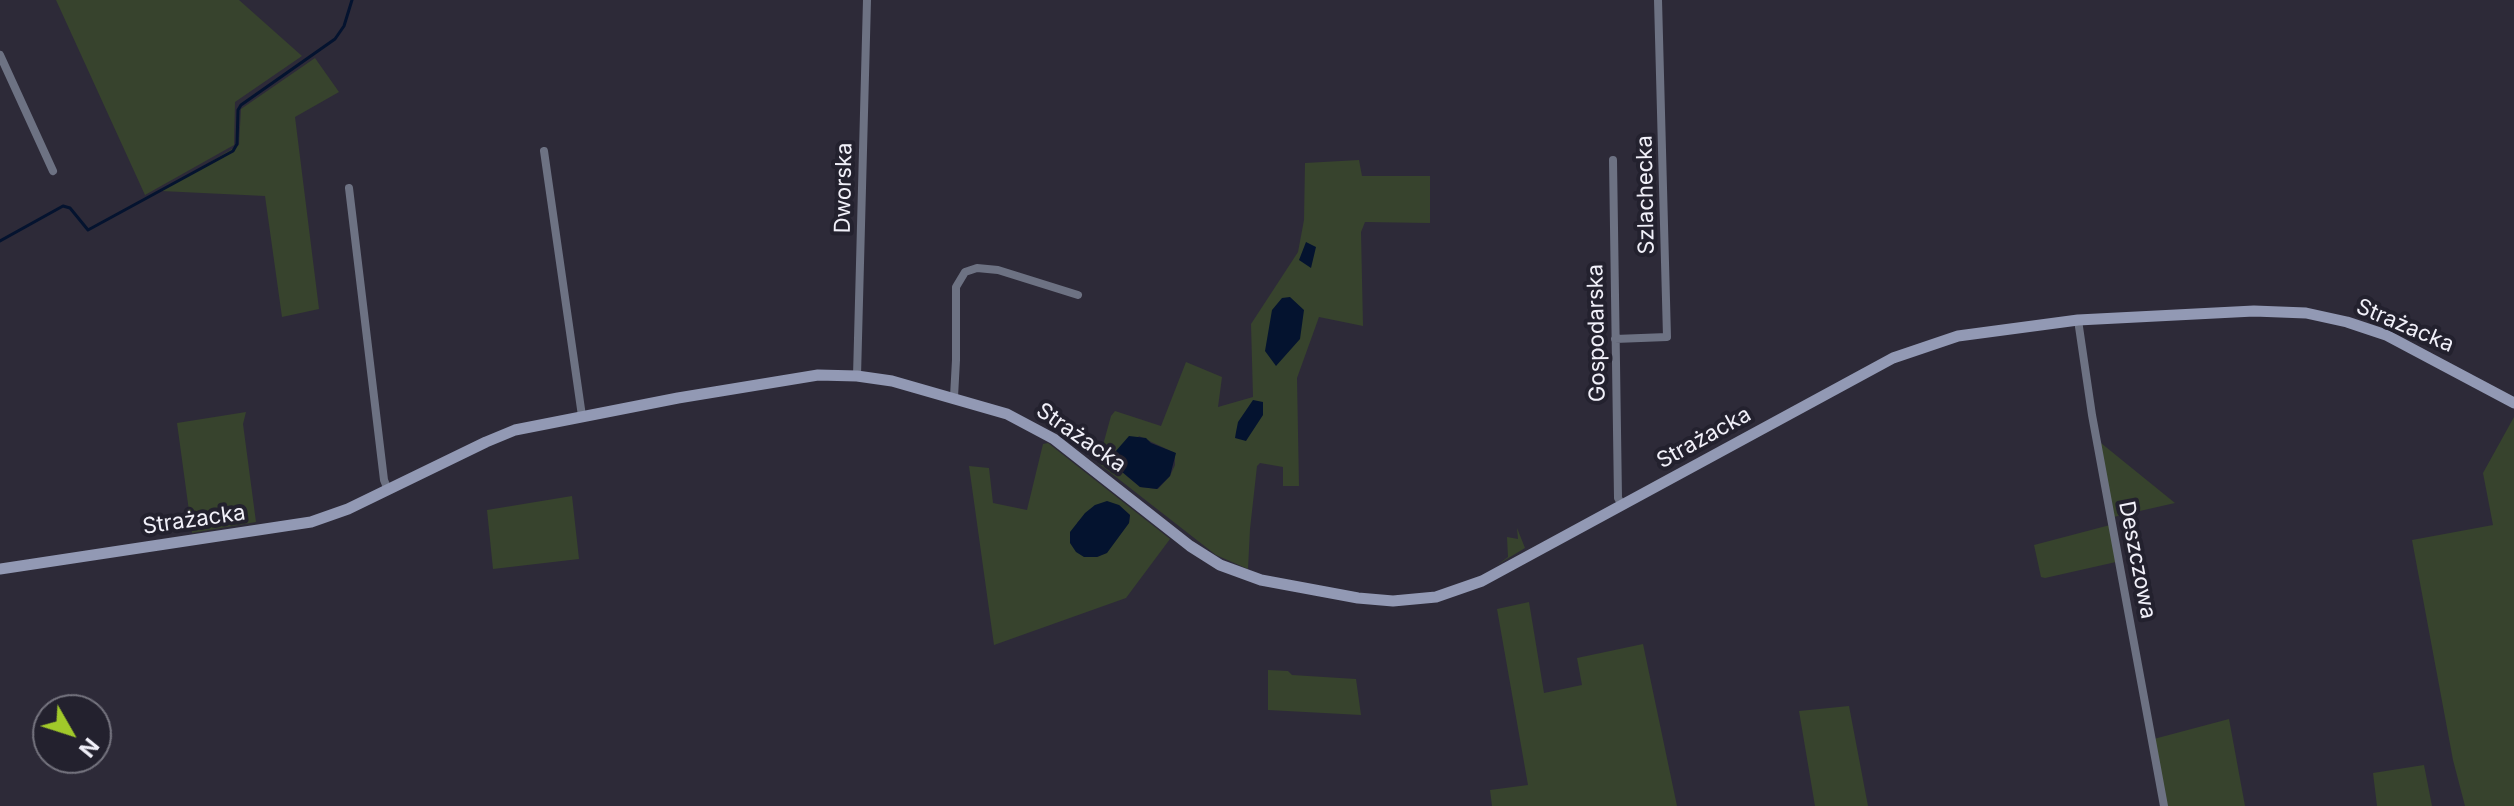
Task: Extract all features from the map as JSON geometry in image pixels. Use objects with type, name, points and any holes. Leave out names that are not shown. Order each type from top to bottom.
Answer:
[{"type":"street","name":"Dworska","points":[[857,376],[867,0]]},
{"type":"street","name":"Szlachecka","points":[[1615,339],[1667,337],[1658,0]]},
{"type":"street","points":[[0,55],[53,171]]},
{"type":"street","points":[[544,151],[582,416]]},
{"type":"street","name":"Gospodarska","points":[[1613,160],[1618,498],[1622,505]]},
{"type":"street","points":[[349,188],[384,480],[388,490]]},
{"type":"street","points":[[954,397],[955,298],[958,282],[965,272],[977,268],[998,270],[1078,295]]},
{"type":"street","name":"Strażacka","points":[[0,569],[295,525],[348,509],[500,436],[531,426],[792,378],[857,376],[892,381],[1007,414],[1046,434],[1190,546],[1220,565],[1261,580],[1358,598],[1413,601],[1460,591],[1492,576],[1913,349],[1958,336],[2078,320],[2286,311],[2325,316],[2386,335],[2514,403]]},
{"type":"street","name":"Deszczowa","points":[[2078,320],[2092,415],[2164,806]]},
{"type":"green space","points":[[56,0],[239,0],[302,56],[235,102],[234,145],[145,195]]},
{"type":"green space","points":[[315,58],[339,92],[295,117],[319,309],[282,317],[265,196],[161,191],[239,145],[241,109]]},
{"type":"green space","points":[[1359,160],[1362,176],[1430,176],[1430,223],[1365,222],[1361,232],[1363,326],[1319,317],[1297,378],[1299,486],[1283,486],[1283,467],[1260,463],[1257,466],[1248,569],[1216,555],[1098,463],[1115,411],[1161,426],[1186,362],[1222,377],[1218,407],[1253,397],[1251,324],[1298,252],[1304,220],[1305,163]],"holes":[[[1139,436],[1175,453],[1175,465],[1170,476],[1158,489],[1140,487],[1117,468]]]},
{"type":"green space","points":[[246,412],[243,424],[256,522],[192,533],[177,423]]},
{"type":"green space","points":[[2514,417],[2514,806],[2465,806],[2453,760],[2412,540],[2493,525],[2483,473]]},
{"type":"green space","points":[[2096,439],[2175,503],[2109,518]]},
{"type":"green space","points":[[1048,443],[1170,539],[1126,598],[994,645],[969,466],[989,468],[993,503],[1027,510],[1043,444]],"holes":[[[1095,505],[1119,505],[1130,515],[1129,523],[1106,553],[1084,557],[1077,523]]]},
{"type":"green space","points":[[572,496],[579,559],[493,569],[487,510]]},
{"type":"green space","points":[[2110,525],[2116,562],[2041,577],[2034,545]]},
{"type":"green space","points":[[1517,528],[1525,548],[1497,565],[1508,557],[1507,537],[1518,539]]},
{"type":"green space","points":[[1529,602],[1544,693],[1582,685],[1577,658],[1643,644],[1677,806],[1492,806],[1490,790],[1528,785],[1497,609]]},
{"type":"green space","points":[[1268,670],[1288,671],[1292,675],[1356,679],[1361,715],[1268,710]]},
{"type":"green space","points":[[1849,706],[1868,806],[1815,806],[1799,711]]},
{"type":"green space","points":[[2229,719],[2245,806],[2164,806],[2150,740]]},
{"type":"green space","points":[[2424,765],[2432,806],[2377,806],[2373,773]]},
{"type":"water","points":[[1306,242],[1316,247],[1311,268],[1299,260]]},
{"type":"water","points":[[1290,297],[1304,310],[1300,339],[1276,366],[1265,351],[1272,310],[1282,298]]},
{"type":"water","points":[[1253,400],[1263,402],[1263,415],[1246,441],[1235,438],[1238,422]]},
{"type":"water","points":[[1129,436],[1146,438],[1176,453],[1170,476],[1157,489],[1140,487],[1108,460]]},
{"type":"water","points":[[1107,501],[1119,505],[1130,515],[1129,523],[1107,553],[1084,557],[1070,543],[1070,532],[1085,513]]},
{"type":"waterway","points":[[0,241],[63,206],[70,208],[88,230],[233,151],[237,144],[238,110],[241,105],[335,39],[344,26],[352,0]]}]
